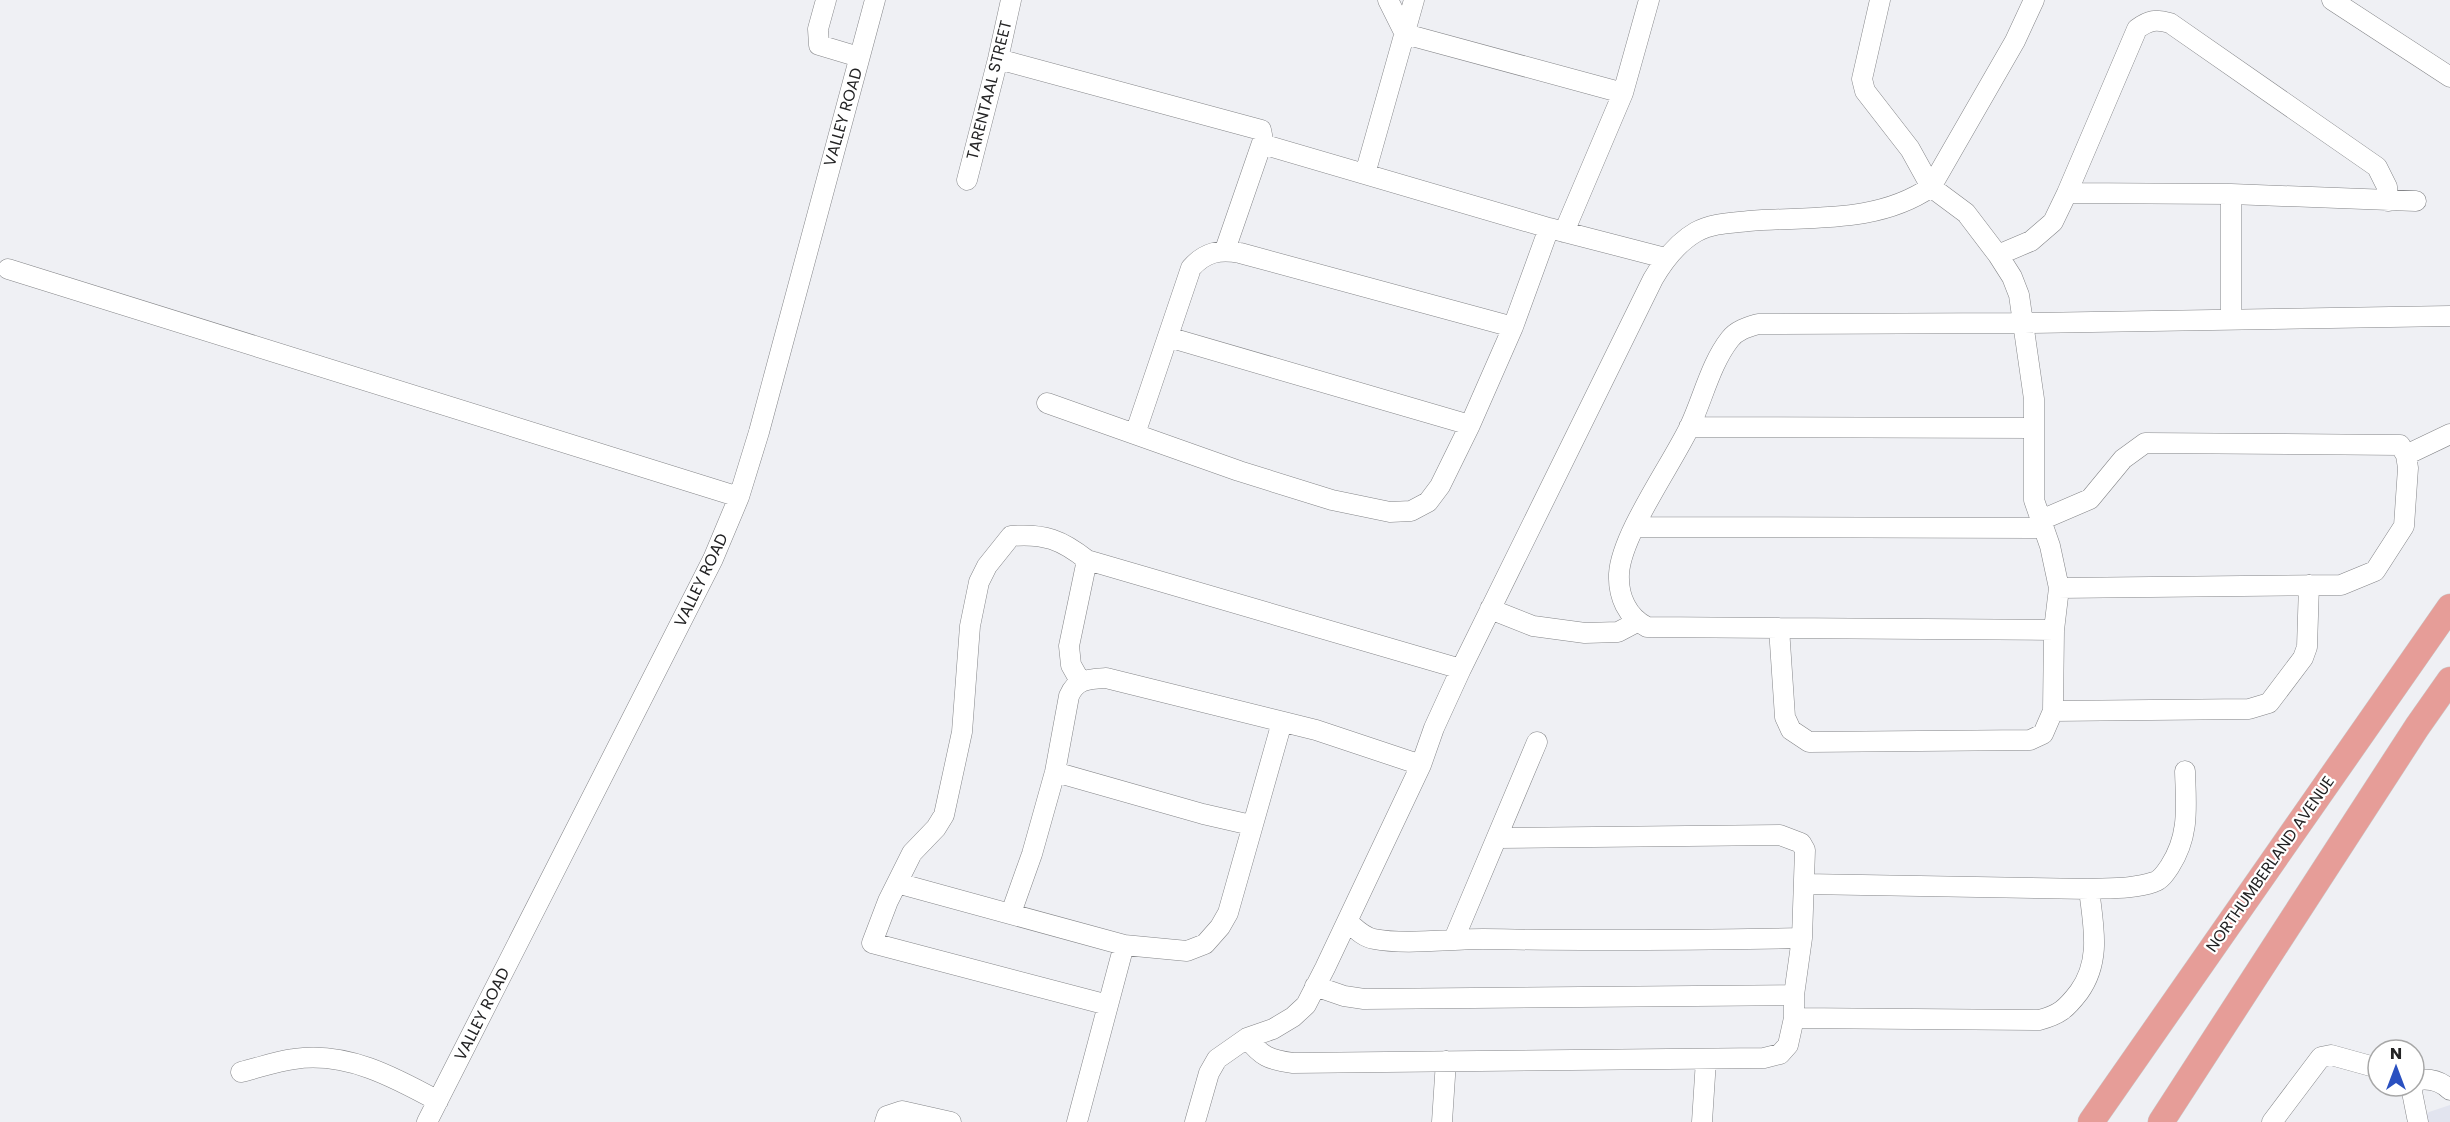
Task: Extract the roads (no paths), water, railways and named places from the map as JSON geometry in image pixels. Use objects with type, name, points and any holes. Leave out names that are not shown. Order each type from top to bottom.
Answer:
[{"type":"main road","name":"NORTHUMBERLAND AVENUE","points":[[2091,1122],[2450,607]]},
{"type":"main road","points":[[2161,1122],[2417,727],[2450,680]]},
{"type":"street","points":[[826,0],[818,29],[819,45],[859,57]]},
{"type":"street","name":"VALLEY ROAD","points":[[427,1122],[713,559],[739,497],[778,364],[875,0]]},
{"type":"street","name":"TARENTAAL STREET","points":[[967,180],[1011,0]]},
{"type":"street","points":[[1388,0],[1405,34],[1623,93]]},
{"type":"street","points":[[1365,174],[1414,0]]},
{"type":"street","points":[[1047,403],[1239,471],[1332,500],[1390,512],[1411,511],[1428,502],[1440,486],[1470,425],[1557,230],[1623,93],[1649,0]]},
{"type":"street","points":[[1779,628],[1785,717],[1791,730],[1809,742],[2030,740],[2043,734],[2053,711],[2054,630],[2059,588],[2034,500],[2034,399],[2019,295],[1998,255],[1966,213],[1931,187],[1910,149],[1863,85],[1880,0]]},
{"type":"street","points":[[1195,1122],[1209,1073],[1217,1059],[1247,1038],[1273,1029],[1293,1017],[1306,1005],[1422,765],[1438,717],[1461,669],[1665,258],[1696,232],[1717,224],[1784,218],[1855,216],[1890,208],[1914,198],[1931,187],[2015,41],[2034,0]]},
{"type":"street","points":[[2332,0],[2450,77]]},
{"type":"street","points":[[1998,255],[2031,241],[2053,222],[2137,29],[2147,22],[2157,20],[2170,22],[2377,167],[2387,187],[2388,201]]},
{"type":"street","points":[[998,59],[1261,130],[1262,144],[1225,250]]},
{"type":"street","points":[[1262,144],[1557,230],[1665,258]]},
{"type":"street","points":[[2067,193],[2231,194],[2416,201]]},
{"type":"street","points":[[2231,194],[2231,320]]},
{"type":"street","points":[[1135,434],[1191,268],[1208,254],[1225,250],[1513,327]]},
{"type":"street","points":[[8,269],[739,497]]},
{"type":"street","points":[[2054,630],[1647,627],[1637,622],[1626,607],[1619,592],[1619,572],[1623,553],[1635,527],[1689,427],[1722,352],[1732,336],[1745,328],[1758,324],[2025,324],[2450,316]]},
{"type":"street","points":[[1168,337],[1470,425]]},
{"type":"street","points":[[1689,427],[2034,428]]},
{"type":"street","points":[[2406,455],[2450,434]]},
{"type":"street","points":[[1635,527],[2042,524],[2090,500],[2123,459],[2145,443],[2400,445],[2406,455],[2404,526],[2375,572],[2341,585],[2059,588]]},
{"type":"street","points":[[1108,1005],[872,943],[912,853],[936,828],[948,802],[962,732],[970,626],[979,582],[987,566],[1011,536],[1033,534],[1051,539],[1071,547],[1087,560],[1461,669]]},
{"type":"street","points":[[1080,681],[1071,664],[1069,646],[1087,560]]},
{"type":"street","points":[[2053,711],[2249,709],[2269,703],[2303,658],[2307,647],[2310,585]]},
{"type":"street","points":[[1490,609],[1533,626],[1586,633],[1618,632],[1637,622]]},
{"type":"street","points":[[1011,913],[1032,854],[1054,772],[1069,696],[1072,687],[1080,681],[1106,678],[1325,733],[1422,765]]},
{"type":"street","points":[[897,883],[1124,945],[1187,951],[1205,944],[1220,927],[1228,913],[1251,825],[1282,722]]},
{"type":"street","points":[[1454,939],[1537,742]]},
{"type":"street","points":[[1805,884],[2089,889],[2156,882],[2164,875],[2176,857],[2184,837],[2185,771]]},
{"type":"street","points":[[1054,772],[1203,814],[1251,825]]},
{"type":"street","points":[[1247,1038],[1260,1054],[1283,1062],[1706,1060],[1764,1058],[1780,1054],[1788,1045],[1794,1018],[1794,995],[1802,938],[1805,884],[1805,850],[1794,838],[1780,835],[1498,838]]},
{"type":"street","points":[[1794,1018],[2038,1020],[2058,1015],[2086,982],[2094,963],[2095,945],[2089,889]]},
{"type":"street","points":[[1347,922],[1372,939],[1624,941],[1802,938]]},
{"type":"street","points":[[1077,1122],[1124,945]]},
{"type":"street","points":[[1315,986],[1344,996],[1364,999],[1794,995]]},
{"type":"street","points":[[2272,1122],[2321,1057],[2331,1055],[2366,1065]]},
{"type":"street","points":[[241,1072],[294,1059],[331,1057],[361,1065],[404,1083],[438,1101]]},
{"type":"street","points":[[1702,1122],[1706,1060]]},
{"type":"street","points":[[1442,1122],[1446,1061]]},
{"type":"street","points":[[2426,1081],[2433,1080],[2444,1084],[2450,1090]]},
{"type":"street","points":[[2413,1098],[2418,1122]]},
{"type":"street","points":[[885,1122],[887,1116],[902,1111],[951,1122]]}]
